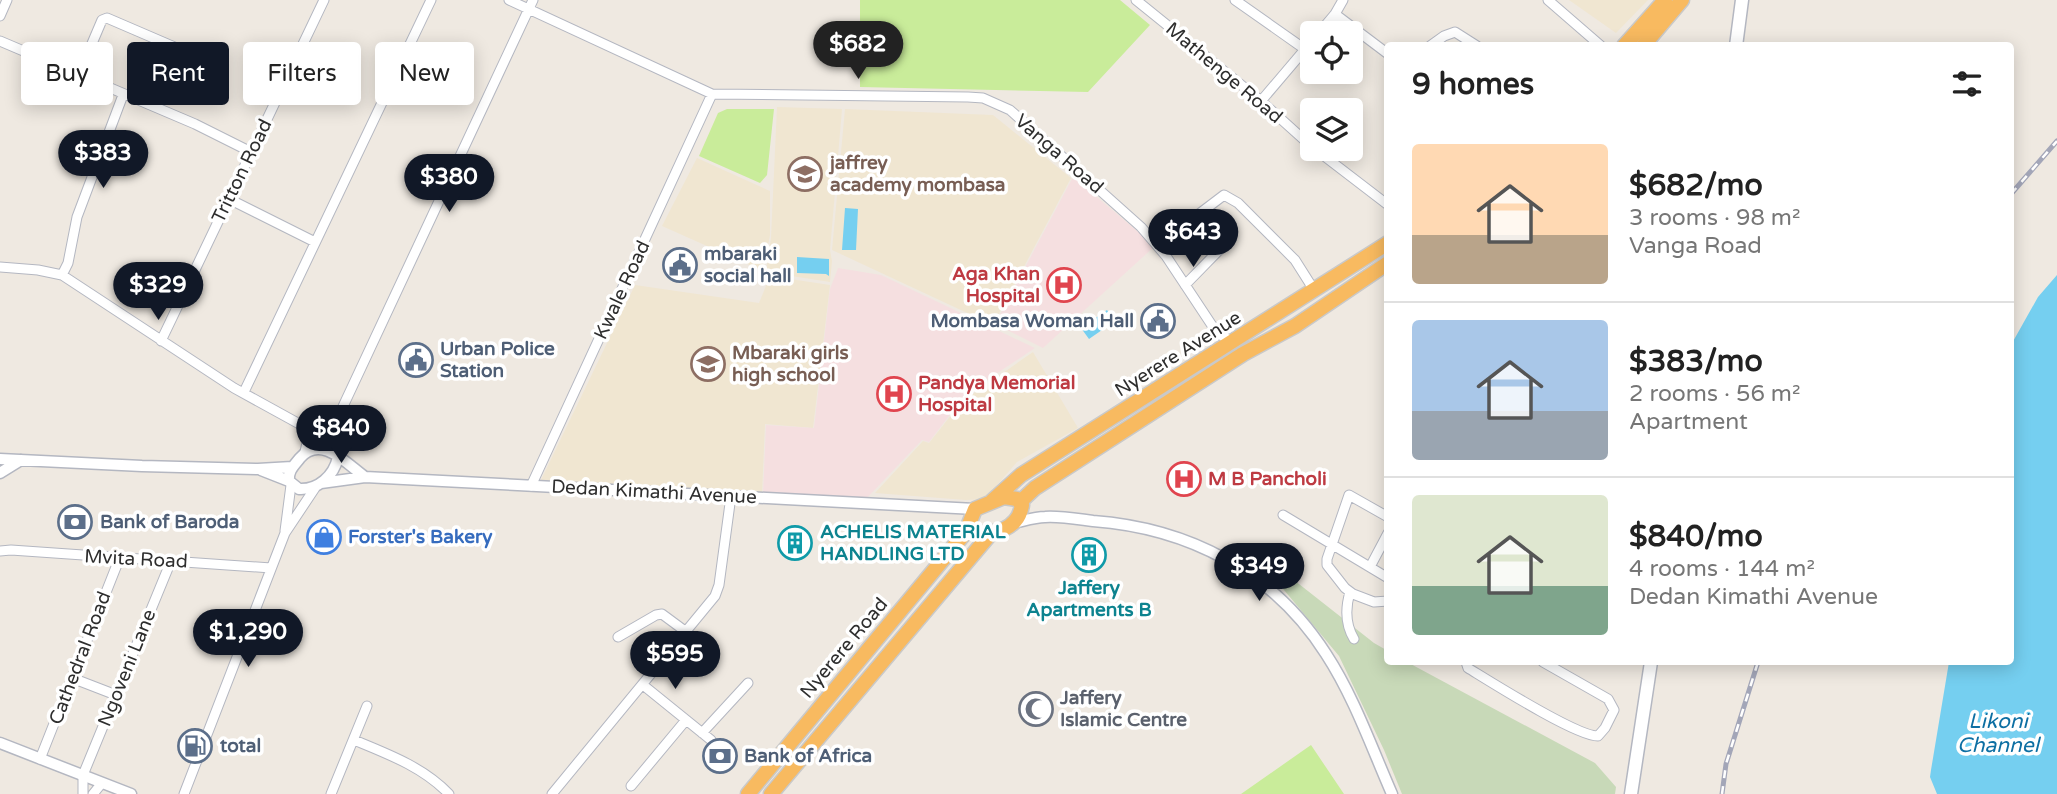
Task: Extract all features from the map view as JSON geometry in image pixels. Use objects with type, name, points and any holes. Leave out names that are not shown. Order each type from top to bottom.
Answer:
[{"type":"highway","points":[[1628,42],[1665,0]]},
{"type":"highway","points":[[1646,42],[1682,0]]},
{"type":"highway","name":"Nyerere Avenue","points":[[992,501],[1021,475],[1384,246]]},
{"type":"highway","points":[[1295,326],[1384,248]]},
{"type":"highway","name":"Nyerere Avenue","points":[[1021,503],[1035,488],[1243,354],[1295,326],[1384,266]]},
{"type":"highway","points":[[1186,371],[1195,385]]},
{"type":"highway","points":[[1097,427],[1108,442]]},
{"type":"highway","points":[[970,525],[979,533],[992,532],[1013,523],[1021,503],[1011,498],[992,501],[975,509]]},
{"type":"highway","name":"Nyerere Road","points":[[748,794],[970,525],[975,509]]},
{"type":"highway","name":"Nyerere Road","points":[[771,794],[992,532]]},
{"type":"highway","points":[[868,650],[882,662]]},
{"type":"highway","points":[[854,667],[868,679]]},
{"type":"main road","points":[[1737,42],[1742,0]]},
{"type":"main road","points":[[1631,794],[1651,665]]},
{"type":"street","points":[[0,16],[6,0]]},
{"type":"street","name":"Tritton Road","points":[[161,341],[324,0]]},
{"type":"street","points":[[244,392],[431,0]]},
{"type":"street","name":"Vanga Road","points":[[509,0],[531,5],[712,94],[983,98],[1010,110],[1141,227],[1158,245],[1217,333],[1233,342],[1243,354]]},
{"type":"street","name":"Mathenge Road","points":[[1136,0],[1300,136]]},
{"type":"street","points":[[1235,0],[1300,46]]},
{"type":"street","points":[[1329,21],[1343,0]]},
{"type":"street","points":[[1548,0],[1599,42]]},
{"type":"street","points":[[184,794],[285,533],[318,485],[334,469],[336,455],[332,442],[339,415],[531,5]]},
{"type":"street","points":[[1335,14],[1384,51]]},
{"type":"street","points":[[93,42],[102,20],[107,18],[163,42]]},
{"type":"street","points":[[1436,42],[1455,32],[1471,42]]},
{"type":"street","points":[[0,41],[21,50]]},
{"type":"street","points":[[1261,101],[1300,57]]},
{"type":"street","points":[[113,89],[195,124],[251,152]]},
{"type":"street","points":[[62,275],[68,262],[78,217],[123,94]]},
{"type":"street","name":"Kwale Road","points":[[531,486],[712,94]]},
{"type":"street","name":"Mathenge Road","points":[[1331,161],[1384,202]]},
{"type":"street","points":[[1158,245],[1224,195],[1238,203],[1295,260],[1314,290]]},
{"type":"street","points":[[229,199],[315,243]]},
{"type":"street","points":[[1185,285],[1228,241]]},
{"type":"street","points":[[0,267],[62,275],[161,341],[303,426],[312,450]]},
{"type":"street","points":[[1217,333],[1217,351],[1225,366]]},
{"type":"street","points":[[285,533],[290,483],[288,474],[292,467],[312,450],[339,415]]},
{"type":"street","points":[[312,450],[327,449],[365,477]]},
{"type":"street","points":[[0,459],[258,469],[292,467]]},
{"type":"street","points":[[0,473],[21,460]]},
{"type":"street","points":[[258,469],[299,489],[318,485]]},
{"type":"street","name":"Dedan Kimathi Avenue","points":[[318,485],[365,477],[975,509]]},
{"type":"street","points":[[1384,515],[1349,495],[1327,559],[1327,565],[1350,592],[1363,599],[1384,601]]},
{"type":"street","points":[[552,794],[715,596],[719,585],[731,496]]},
{"type":"street","points":[[1021,503],[1044,517]]},
{"type":"street","name":"Dedan Kimathi Avenue","points":[[944,508],[970,525]]},
{"type":"street","points":[[1283,515],[1384,576]]},
{"type":"street","points":[[1013,523],[1044,517],[1124,523],[1163,531],[1216,553],[1261,584],[1293,613],[1325,652],[1350,697],[1392,794]]},
{"type":"street","points":[[1370,567],[1384,541]]},
{"type":"street","name":"Mvita Road","points":[[0,551],[271,569]]},
{"type":"street","name":"Cathedral Road","points":[[40,759],[120,558]]},
{"type":"street","name":"Ngoveni Lane","points":[[83,775],[171,561]]},
{"type":"street","points":[[1350,592],[1346,606],[1347,624],[1354,639]]},
{"type":"street","points":[[618,637],[662,614],[685,631]]},
{"type":"street","points":[[1467,665],[1525,702],[1578,730],[1598,736],[1612,715],[1612,705],[1608,699],[1548,665]]},
{"type":"street","points":[[72,678],[116,695]]},
{"type":"street","points":[[702,733],[748,683]]},
{"type":"street","points":[[643,685],[711,740]]},
{"type":"street","points":[[331,794],[368,706]]},
{"type":"street","points":[[631,786],[686,720]]},
{"type":"street","points":[[354,740],[419,770],[449,794]]},
{"type":"street","points":[[0,743],[131,794]]},
{"type":"street","points":[[83,775],[83,794]]},
{"type":"street","points":[[93,794],[102,783]]},
{"type":"shaded area","points":[[1569,0],[1648,0],[1616,33]]},
{"type":"shaded area","name":"jaffrey academy mombasa","points":[[777,107],[842,109],[830,250],[830,282],[766,272],[771,238]]},
{"type":"shaded area","points":[[845,109],[993,115],[1071,178],[993,325],[832,250]]},
{"type":"shaded area","points":[[697,158],[770,191],[770,235],[763,271],[662,226]]},
{"type":"shaded area","name":"Aga Khan Hospital","points":[[1073,177],[1155,246],[1043,348],[995,324]]},
{"type":"shaded area","name":"Pandya Memorial Hospital","points":[[838,268],[881,275],[1035,348],[987,380],[955,408],[929,442],[922,440],[866,499],[763,494],[766,425],[814,428],[830,289]]},
{"type":"shaded area","name":"Mbaraki girls high school","points":[[770,276],[830,285],[813,428],[765,424],[762,494],[541,480],[635,285],[759,303]]},
{"type":"shaded area","points":[[1033,352],[1078,428],[1017,462],[985,499],[875,493],[923,441],[929,443],[970,396]]},
{"type":"green space","points":[[860,0],[1120,0],[1150,25],[1088,92],[860,87]]},
{"type":"green space","points":[[727,109],[774,109],[767,175],[760,183],[699,156],[718,113]]},
{"type":"green space","points":[[1285,573],[1384,649],[1384,665],[1413,665],[1595,763],[1616,787],[1615,794],[1402,794],[1339,656],[1274,578]]},
{"type":"green space","points":[[1311,745],[1344,794],[1241,794]]},
{"type":"water","points":[[845,208],[858,209],[856,250],[842,250]]},
{"type":"water","points":[[797,257],[829,259],[829,276],[797,273]]},
{"type":"water","name":"Likoni Channel","points":[[2057,275],[2057,794],[1937,794],[1930,777],[1949,665],[2014,665],[2014,340],[2038,297]]},
{"type":"water","points":[[1107,310],[1115,321],[1089,339],[1081,328]]},
{"type":"railway","points":[[2014,191],[2057,141]]},
{"type":"railway","points":[[1722,794],[1726,764],[1757,665]]},
{"type":"place","name":"jaffrey academy mombasa","points":[[805,174]]},
{"type":"place","name":"mbaraki social hall","points":[[680,265]]},
{"type":"place","name":"Aga Khan Hospital","points":[[1064,285]]},
{"type":"place","name":"Mombasa Woman Hall","points":[[1158,321]]},
{"type":"place","name":"Urban Police Station","points":[[416,360]]},
{"type":"place","name":"Mbaraki girls high school","points":[[708,364]]},
{"type":"place","name":"Pandya Memorial Hospital","points":[[894,394]]},
{"type":"place","name":"M B Pancholi","points":[[1184,479]]},
{"type":"place","name":"Bank of Baroda","points":[[75,522]]},
{"type":"place","name":"Forster's Bakery","points":[[324,537]]},
{"type":"place","name":"ACHELIS MATERIAL HANDLING LTD","points":[[795,543]]},
{"type":"place","name":"Jaffery Apartments B","points":[[1089,555]]},
{"type":"place","name":"Jaffery Islamic Centre","points":[[1036,709]]},
{"type":"place","name":"total","points":[[195,746]]},
{"type":"place","name":"Bank of Africa","points":[[720,756]]}]
